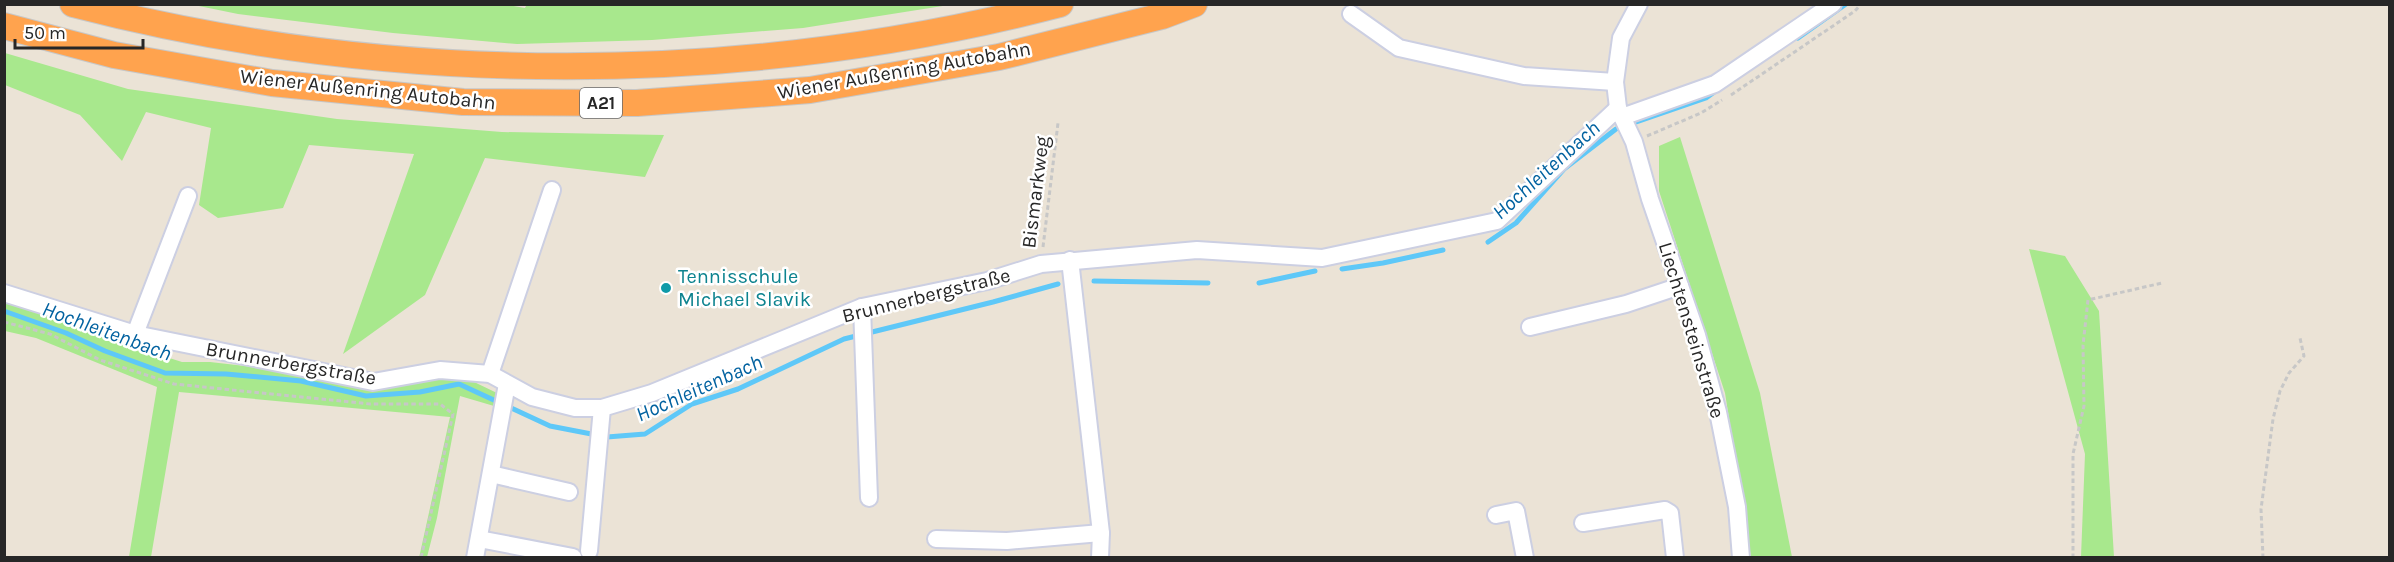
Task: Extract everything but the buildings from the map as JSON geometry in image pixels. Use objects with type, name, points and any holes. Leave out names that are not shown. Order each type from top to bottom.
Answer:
[{"type":"highway","name":"Wiener Außenring Autobahn","points":[[73,4],[125,18],[280,47],[467,65],[640,66],[810,52],[989,23],[1060,4]]},
{"type":"highway","name":"Wiener Außenring Autobahn","points":[[4,26],[114,55],[272,83],[463,102],[637,103],[810,90],[999,57],[1162,16],[1194,4]]},
{"type":"street","name":"Liechtensteinstraße","points":[[1640,4],[1621,38],[1615,82],[1624,121],[1697,335],[1718,411],[1737,507],[1741,558]]},
{"type":"street","name":"Brunnerbergstraße","points":[[4,293],[135,334],[373,382],[440,370],[490,374],[504,398],[532,397],[575,408],[602,408],[652,393],[862,307],[987,281],[1041,264],[1197,250],[1322,258],[1497,221],[1624,121],[1715,84],[1833,4]]},
{"type":"street","points":[[1351,14],[1399,48],[1524,76],[1615,82]]},
{"type":"street","points":[[490,374],[552,190]]},
{"type":"street","points":[[135,334],[188,196]]},
{"type":"street","points":[[1070,260],[1101,533],[1100,558]]},
{"type":"street","points":[[1530,327],[1626,304],[1680,286]]},
{"type":"street","points":[[862,307],[869,498]]},
{"type":"street","points":[[475,558],[504,398]]},
{"type":"street","points":[[479,539],[581,554],[600,438],[602,408]]},
{"type":"street","points":[[490,474],[569,492]]},
{"type":"street","points":[[1582,522],[1665,510],[1670,513],[1675,558]]},
{"type":"street","points":[[1496,515],[1516,511],[1525,558]]},
{"type":"street","points":[[936,539],[1007,541],[1101,533]]},
{"type":"path","name":"Bismarkweg","points":[[1041,264],[1058,123]]},
{"type":"path","points":[[2073,558],[2073,454],[2084,406],[2083,345],[2088,300],[2162,283]]},
{"type":"path","points":[[4,322],[50,334],[100,360],[174,384],[370,404],[440,404],[453,414],[421,558]]},
{"type":"path","points":[[2263,558],[2261,509],[2273,419],[2280,391],[2289,373],[2304,356],[2300,338]]},
{"type":"green space","points":[[502,4],[525,8],[527,4],[949,5],[803,28],[652,40],[517,44],[393,33],[238,14],[194,5]]},
{"type":"green space","points":[[5,53],[128,89],[337,119],[502,132],[664,135],[645,177],[485,158],[425,295],[343,354],[414,154],[309,145],[283,208],[218,218],[199,205],[211,128],[146,112],[122,161],[80,115],[5,85]]},
{"type":"green space","points":[[1680,137],[1760,393],[1792,557],[1751,557],[1725,393],[1659,191],[1659,146]]},
{"type":"green space","points":[[2029,249],[2065,256],[2099,311],[2114,557],[2081,557],[2085,454]]},
{"type":"green space","points":[[5,298],[87,332],[182,362],[210,362],[272,369],[472,381],[497,393],[494,406],[460,396],[437,518],[427,557],[419,558],[450,417],[179,392],[151,557],[129,557],[157,387],[36,338],[5,331]]},
{"type":"waterway","name":"Hochleitenbach","points":[[1798,38],[1846,4]]},
{"type":"waterway","name":"Hochleitenbach","points":[[1488,242],[1516,223],[1564,169],[1616,129],[1706,98],[1717,90]]},
{"type":"waterway","name":"Hochleitenbach","points":[[1342,269],[1443,250]]},
{"type":"waterway","name":"Hochleitenbach","points":[[1259,283],[1315,271]]},
{"type":"waterway","name":"Hochleitenbach","points":[[1094,281],[1208,283]]},
{"type":"waterway","name":"Hochleitenbach","points":[[4,311],[165,373],[226,374],[301,381],[366,396],[420,392],[459,384],[550,426],[607,437],[645,434],[692,404],[738,389],[844,339],[1058,284]]},
{"type":"place","name":"Tennisschule Michael Slavik","points":[[666,288]]}]
